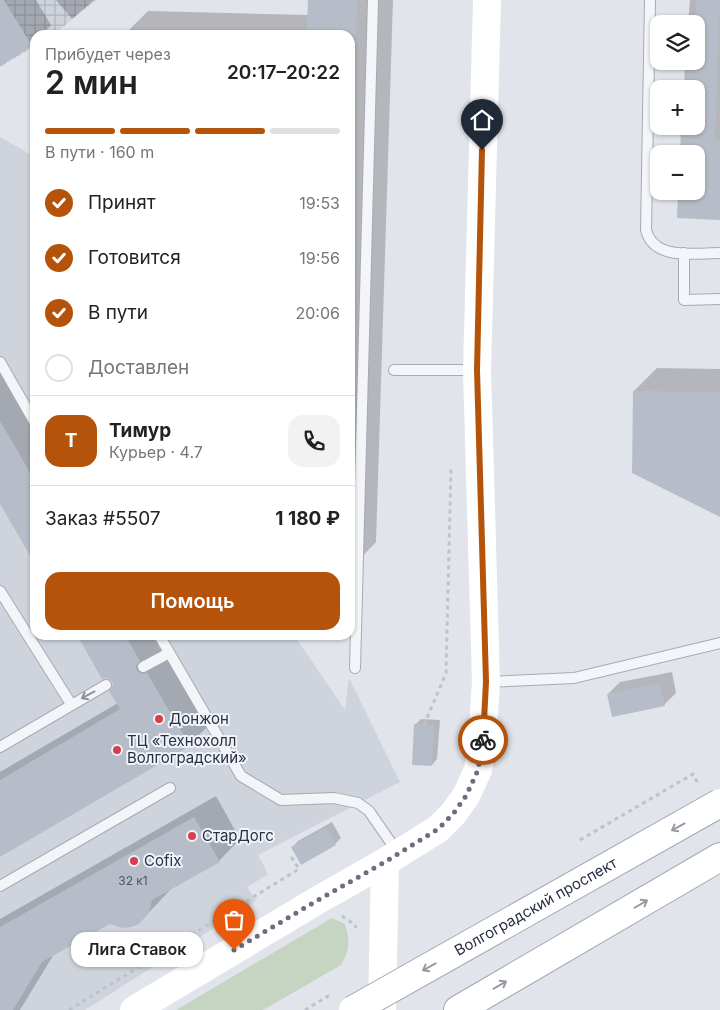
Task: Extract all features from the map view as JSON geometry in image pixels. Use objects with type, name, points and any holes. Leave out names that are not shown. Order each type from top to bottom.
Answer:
[{"type":"main road","points":[[134,1010],[438,829],[453,814],[466,796],[478,770],[482,744],[486,682],[477,370],[487,0]]},
{"type":"main road","name":"Волгоградский проспект","points":[[342,1003],[720,803]]},
{"type":"main road","points":[[458,1010],[720,857]]},
{"type":"main road","points":[[382,1010],[392,858]]},
{"type":"lane","points":[[355,668],[374,0]]},
{"type":"lane","points":[[650,0],[646,230],[648,239],[660,250],[670,253],[720,253]]},
{"type":"lane","points":[[684,253],[684,300],[720,299]]},
{"type":"lane","points":[[0,362],[30,414]]},
{"type":"lane","points":[[394,370],[477,370]]},
{"type":"lane","points":[[0,591],[30,639]]},
{"type":"lane","points":[[31,640],[71,704]]},
{"type":"lane","points":[[162,640],[241,776],[281,800],[334,798],[358,803],[369,811],[392,858]]},
{"type":"lane","points":[[486,682],[574,678],[720,643]]},
{"type":"lane","points":[[143,667],[169,653]]},
{"type":"lane","points":[[0,747],[106,685]]},
{"type":"lane","points":[[0,886],[170,788]]},
{"type":"path","points":[[580,840],[693,774],[699,786]]},
{"type":"path","points":[[296,856],[292,858],[328,917],[337,914],[347,918],[355,925],[356,931]]},
{"type":"path","points":[[69,1010],[299,869]]},
{"type":"path","points":[[305,1010],[342,1003]]},
{"type":"shaded area","points":[[0,0],[96,0],[59,30],[30,30],[30,49],[0,67]]},
{"type":"shaded area","points":[[0,137],[30,154],[30,640],[297,640],[345,710],[349,678],[400,782],[258,855],[268,874],[247,887],[256,901],[85,1010],[0,1010]]},
{"type":"green space","points":[[332,918],[345,924],[348,935],[348,950],[341,965],[263,1010],[176,1010]]},
{"type":"building","points":[[0,0],[4,0],[30,43],[30,47],[0,66]]},
{"type":"building","points":[[308,0],[357,0],[356,35],[355,30],[307,30]]},
{"type":"building","points":[[696,0],[720,0],[715,141],[720,141],[720,220],[677,218],[678,200],[705,200],[705,145],[680,145],[681,135],[705,135],[705,80],[684,80],[685,70],[705,70],[705,15],[696,15]]},
{"type":"building","points":[[633,391],[720,392],[720,517],[632,473]]},
{"type":"building","points":[[0,421],[30,472],[30,555],[0,504]]},
{"type":"building","name":"ТЦ «Технохолл Волгоградский»","points":[[80,640],[128,640],[140,661],[136,666],[137,671],[142,674],[147,673],[190,746],[0,857],[0,780],[120,709],[109,691],[113,685],[112,681],[106,678],[102,679]]},
{"type":"building","points":[[660,683],[665,706],[612,717],[607,694]]},
{"type":"building","points":[[414,724],[434,725],[432,766],[412,765]]},
{"type":"building","points":[[194,817],[220,862],[152,900],[149,912],[139,924],[122,928],[110,924],[42,962],[13,1010],[0,1010],[0,927]]},
{"type":"building","points":[[326,827],[336,845],[301,865],[291,847]]},
{"type":"way so far","points":[[234,950],[414,845],[438,829],[453,814],[466,796],[478,770],[483,740]]},
{"type":"place","name":"Донжон","points":[[159,719]]},
{"type":"place","name":"ТЦ «Технохолл Волгоградский»","points":[[117,750]]},
{"type":"place","name":"СтарДогс","points":[[192,836]]},
{"type":"place","name":"Cofix","points":[[134,861]]},
{"type":"place","name":"Лига Ставок","points":[[234,950]]},
{"type":"route","points":[[482,150],[477,370],[486,682],[483,740]]}]
